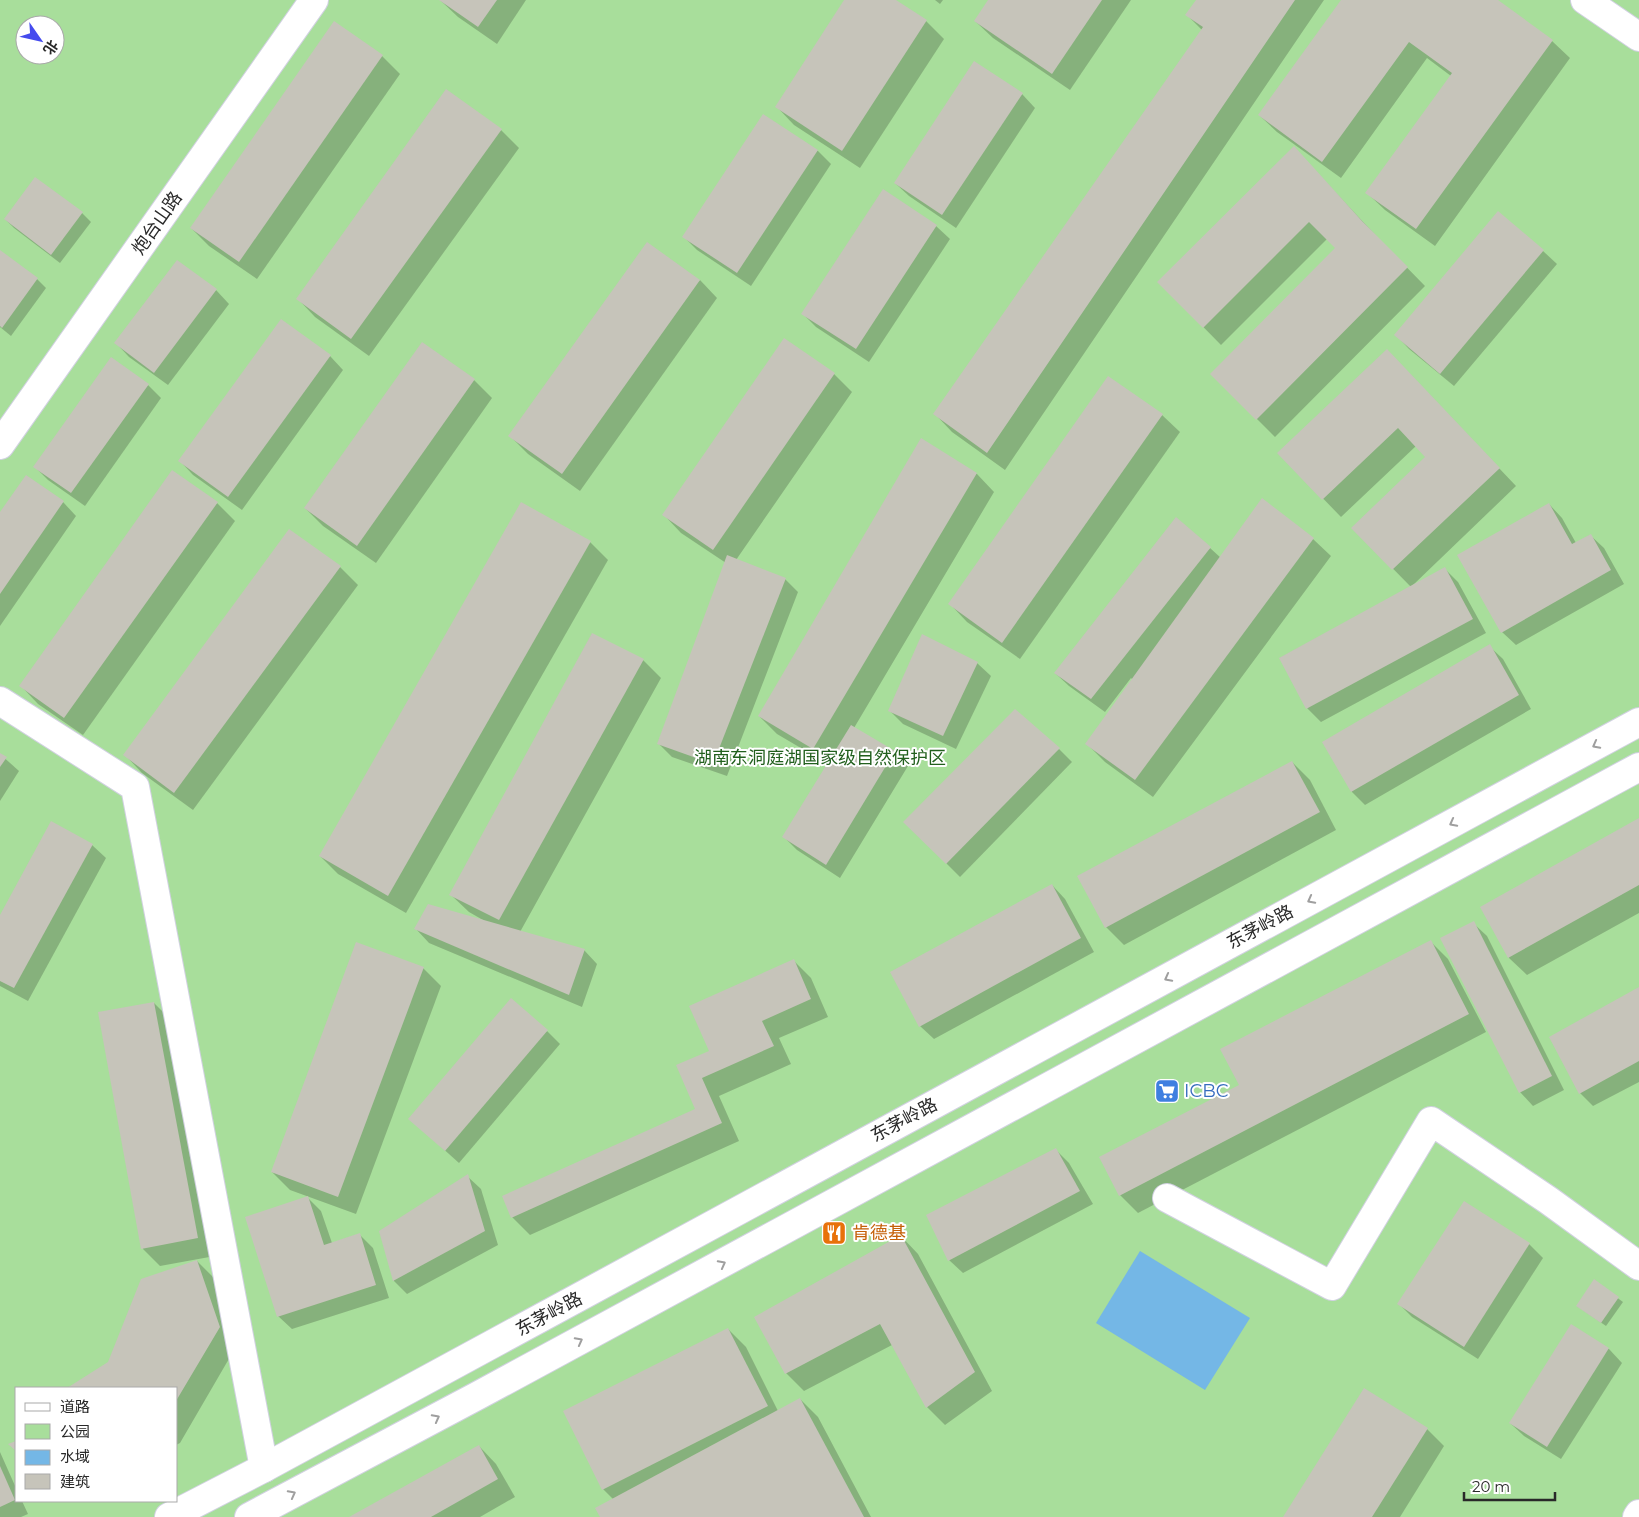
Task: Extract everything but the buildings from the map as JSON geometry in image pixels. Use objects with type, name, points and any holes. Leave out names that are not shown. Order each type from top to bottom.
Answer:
[{"type":"main road","name":"炮台山路","points":[[0,445],[314,0]]},
{"type":"main road","points":[[1585,0],[1639,37]]},
{"type":"main road","points":[[0,700],[135,786],[264,1468]]},
{"type":"main road","name":"东茅岭路","points":[[169,1517],[264,1468],[1639,722]]},
{"type":"main road","points":[[249,1517],[503,1382],[1639,767]]},
{"type":"main road","points":[[1167,1198],[1332,1286],[1431,1121],[1548,1200],[1639,1266]]},
{"type":"main road","points":[[1636,1517],[1639,1514]]},
{"type":"green space","name":"湖南东洞庭湖国家级自然保护区","points":[[0,0],[1639,0],[1639,1517],[0,1517]]},
{"type":"water","points":[[1140,1251],[1250,1318],[1205,1390],[1096,1323]]},
{"type":"place","name":"ICBC","points":[[1167,1091]]},
{"type":"place","name":"肯德基","points":[[834,1233]]}]
